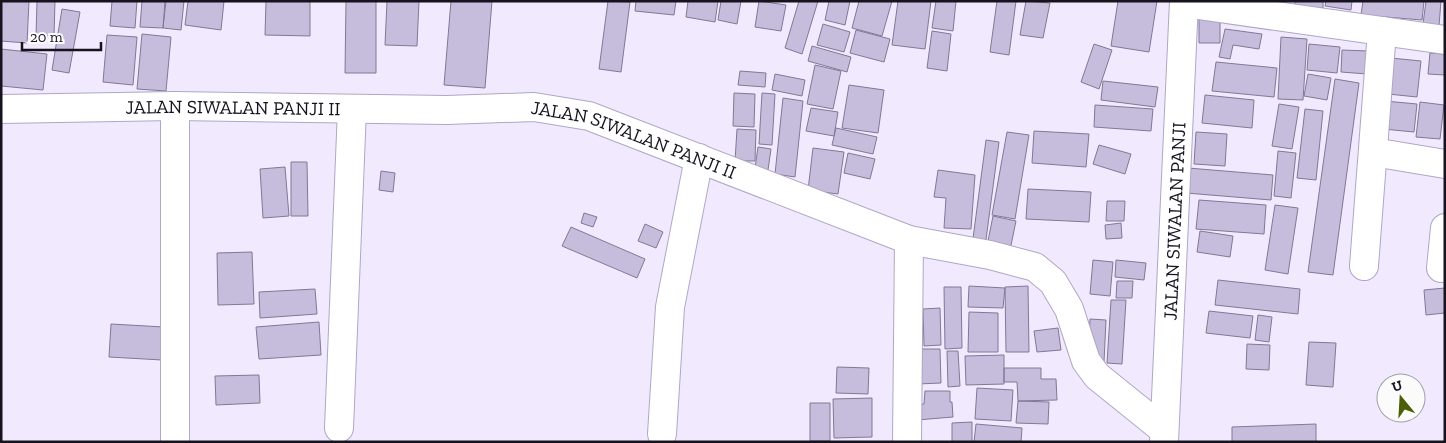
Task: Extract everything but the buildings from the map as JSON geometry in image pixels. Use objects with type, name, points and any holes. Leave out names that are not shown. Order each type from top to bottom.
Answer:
[{"type":"street","points":[[1184,2],[1445,40]]},
{"type":"street","name":"JALAN SIWALAN PANJI","points":[[1164,436],[1184,2]]},
{"type":"street","points":[[1364,266],[1382,31]]},
{"type":"street","points":[[175,106],[175,442]]},
{"type":"street","name":"JALAN SIWALAN PANJI II","points":[[1,109],[175,106],[447,110],[534,107],[589,116],[909,240],[990,255],[1035,266],[1053,282],[1069,309],[1086,361],[1097,376],[1164,436]]},
{"type":"street","points":[[339,428],[352,108]]},
{"type":"street","points":[[1373,152],[1445,164]]},
{"type":"street","points":[[662,434],[670,307],[699,158]]},
{"type":"street","points":[[1441,268],[1445,228]]},
{"type":"street","points":[[907,442],[909,240]]}]
